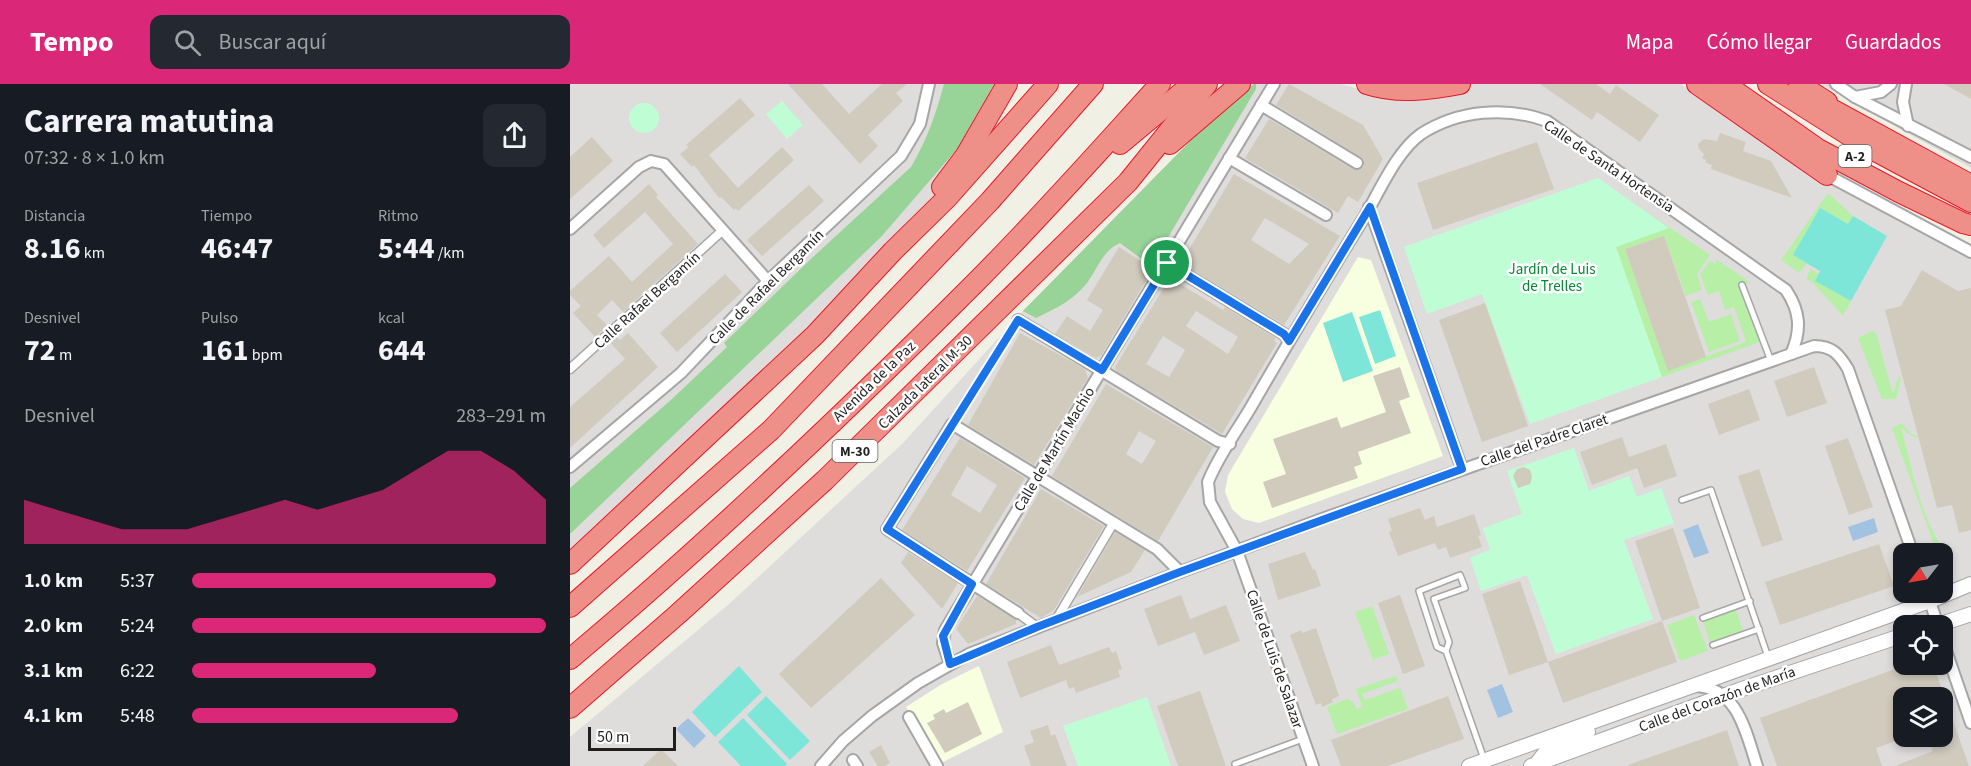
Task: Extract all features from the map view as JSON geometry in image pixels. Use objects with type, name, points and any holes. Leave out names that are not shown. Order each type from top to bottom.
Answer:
[{"type":"highway","points":[[893,251],[966,155],[1007,84]]},
{"type":"highway","points":[[570,564],[815,335],[893,251],[947,198],[1048,84]]},
{"type":"highway","points":[[570,607],[771,430],[990,201],[1093,84]]},
{"type":"highway","name":"Avenida de la Paz","points":[[570,659],[631,608],[797,456],[975,283],[1160,84]]},
{"type":"highway","points":[[1027,229],[1136,129],[1192,84]]},
{"type":"highway","name":"Calzada lateral M-30","points":[[570,708],[678,614],[825,480],[1128,182],[1207,84]]},
{"type":"highway","points":[[1171,142],[1199,110],[1228,84]]},
{"type":"highway","points":[[1128,182],[1240,84]]},
{"type":"highway","points":[[1367,84],[1379,88],[1417,91],[1460,84]]},
{"type":"highway","name":"A-2","points":[[1746,84],[1825,138],[1897,180],[1971,218]]},
{"type":"highway","name":"A-2","points":[[1768,84],[1866,146],[1971,202]]},
{"type":"highway","points":[[1786,84],[1971,185]]},
{"type":"highway","points":[[1799,84],[1875,133]]},
{"type":"highway","points":[[1706,86],[1827,175]]},
{"type":"highway","points":[[1706,86],[1899,192],[1971,225]]},
{"type":"street","name":"Calle de Rafael Bergamín","points":[[570,467],[681,373],[768,281],[901,156],[920,124],[929,84]]},
{"type":"street","name":"Calle de Martín Machio","points":[[950,664],[943,636],[972,584],[1274,84]]},
{"type":"street","points":[[1836,84],[1908,126],[1971,157]]},
{"type":"street","points":[[1855,97],[1891,84]]},
{"type":"street","points":[[1906,84],[1903,102],[1908,126]]},
{"type":"street","points":[[1882,88],[1879,99],[1881,105],[1893,110],[1899,108],[1903,102]]},
{"type":"street","points":[[1261,105],[1357,163]]},
{"type":"street","name":"Calle de Santa Hortensia","points":[[1237,551],[1214,511],[1208,492],[1211,474],[1406,148],[1422,134],[1447,121],[1494,111],[1533,116],[1564,131],[1786,290],[1798,314],[1795,344],[1791,354]]},
{"type":"street","points":[[1229,158],[1326,215]]},
{"type":"street","points":[[570,229],[639,167],[651,161],[664,164],[768,281]]},
{"type":"street","points":[[1827,175],[1971,252]]},
{"type":"street","points":[[1370,207],[1462,469]]},
{"type":"street","name":"Calle Rafael Bergamín","points":[[570,369],[723,230]]},
{"type":"street","points":[[1167,263],[1284,334],[1289,341]]},
{"type":"street","points":[[1037,627],[887,529],[1018,320],[1218,441],[1230,444]]},
{"type":"street","points":[[1791,354],[1814,346],[1825,346],[1843,360],[1909,543]]},
{"type":"street","name":"Calle del Padre Claret","points":[[821,766],[843,741],[872,716],[950,664],[1037,627],[1462,469],[1791,354]]},
{"type":"street","points":[[952,424],[1157,549],[1180,572]]},
{"type":"street","points":[[1056,620],[1114,522]]},
{"type":"street","name":"Calle de Luis de Salazar","points":[[1237,551],[1313,766]]},
{"type":"street","name":"Calle del Corazón de María","points":[[1953,589],[1971,584]]},
{"type":"street","name":"Calle del Corazón de María","points":[[1469,766],[1486,763],[1912,603]]},
{"type":"street","points":[[1953,620],[1971,614]]},
{"type":"street","name":"Calle del Corazón de María","points":[[1535,765],[1739,690],[1893,638]]},
{"type":"street","points":[[1739,690],[1752,680],[1771,672],[1769,658]]},
{"type":"street","points":[[1953,671],[1971,723]]},
{"type":"street","points":[[1691,686],[1709,688],[1723,696],[1737,709],[1757,766]]},
{"type":"street","points":[[909,717],[937,766]]},
{"type":"street","points":[[1535,765],[1547,750],[1590,731],[1603,719]]},
{"type":"lane","points":[[1742,285],[1772,361]]},
{"type":"lane","name":"Calle del Corazón de María","points":[[1682,500],[1711,490],[1769,658]]},
{"type":"lane","points":[[1446,651],[1437,647],[1419,591],[1460,575],[1465,588],[1434,599],[1449,642],[1446,651],[1486,763]]},
{"type":"lane","points":[[1703,618],[1750,601]]},
{"type":"lane","points":[[1713,645],[1759,629]]},
{"type":"lane","points":[[1235,764],[1303,739]]},
{"type":"shaded area","points":[[570,84],[1007,84],[966,155],[893,251],[570,564]]},
{"type":"shaded area","points":[[1254,84],[1341,84],[1359,89],[1469,84],[1681,84],[1763,142],[1834,172],[1910,216],[1971,246],[1971,766],[570,766],[570,737],[729,604],[903,443],[1023,311],[1214,117]]},
{"type":"shaded area","points":[[1822,84],[1971,84],[1971,168],[1853,103]]},
{"type":"shaded area","points":[[1820,208],[1848,224],[1853,216],[1887,236],[1851,301],[1815,281],[1820,271],[1793,255]]},
{"type":"shaded area","points":[[1358,257],[1371,260],[1443,456],[1259,523],[1243,519],[1232,509],[1225,492],[1228,475]]},
{"type":"shaded area","points":[[1380,310],[1396,356],[1375,364],[1359,317]]},
{"type":"shaded area","points":[[1352,312],[1373,371],[1343,382],[1323,323]]},
{"type":"shaded area","points":[[1874,518],[1878,532],[1853,541],[1848,527]]},
{"type":"shaded area","points":[[1698,524],[1709,553],[1694,558],[1683,530]]},
{"type":"shaded area","points":[[739,666],[762,692],[715,737],[692,712]]},
{"type":"shaded area","points":[[979,666],[1003,732],[939,764],[906,707],[942,684]]},
{"type":"shaded area","points":[[1502,684],[1513,712],[1498,718],[1487,690]]},
{"type":"shaded area","points":[[766,696],[810,741],[790,760],[747,715]]},
{"type":"shaded area","points":[[688,718],[706,736],[694,748],[676,729]]},
{"type":"shaded area","points":[[743,718],[787,764],[785,766],[741,766],[718,742]]},
{"type":"green space","points":[[944,84],[994,84],[957,149],[881,237],[570,534],[570,488],[672,399],[727,347],[724,343],[911,167],[930,127]]},
{"type":"green space","points":[[1256,84],[1256,89],[1151,266],[1120,243],[1109,250],[1087,283],[1070,299],[1036,318],[1023,311],[1214,117]]},
{"type":"green space","points":[[782,101],[803,125],[787,139],[766,114]]},
{"type":"green space","points":[[644,103],[655,107],[659,118],[655,129],[644,133],[633,129],[629,118],[633,107]]},
{"type":"green space","name":"Jardín de Luis de Trelles","points":[[1598,178],[1669,228],[1616,247],[1662,377],[1530,424],[1482,294],[1427,314],[1404,247]]},
{"type":"green space","points":[[1828,193],[1853,216],[1848,224],[1793,255],[1807,263],[1799,273],[1781,260]]},
{"type":"green space","points":[[1642,209],[1710,255],[1697,274],[1702,290],[1686,296],[1664,236],[1625,249],[1668,370],[1746,342],[1734,307],[1725,310],[1719,291],[1708,295],[1700,274],[1710,261],[1715,264],[1717,261],[1713,257],[1751,283],[1739,285],[1760,342],[1659,378],[1554,239]]},
{"type":"green space","points":[[1811,269],[1819,275],[1815,281],[1851,301],[1843,316],[1806,278]]},
{"type":"green space","points":[[1700,299],[1709,322],[1731,314],[1740,341],[1709,352],[1691,302]]},
{"type":"green space","points":[[1872,331],[1876,333],[1893,394],[1899,375],[1901,379],[1896,399],[1882,399],[1858,338]]},
{"type":"green space","points":[[1901,423],[1912,434],[1918,436],[1918,438],[1910,435],[1901,427],[1920,498],[1939,543],[1933,543],[1892,428]]},
{"type":"green space","points":[[1574,448],[1589,491],[1629,476],[1637,497],[1661,488],[1674,523],[1624,540],[1653,619],[1556,654],[1527,575],[1481,591],[1470,558],[1490,550],[1483,528],[1522,514],[1507,471]]},
{"type":"green space","points":[[1372,606],[1389,654],[1373,660],[1355,612]]},
{"type":"green space","points":[[1736,610],[1743,631],[1710,643],[1703,622]]},
{"type":"green space","points":[[1694,615],[1708,651],[1680,661],[1667,625]]},
{"type":"green space","points":[[1396,676],[1398,681],[1362,694],[1365,700],[1400,688],[1408,709],[1337,734],[1327,707],[1347,699],[1353,702],[1357,709],[1362,707],[1356,689]]},
{"type":"green space","points":[[1147,697],[1171,766],[1078,766],[1063,726]]},
{"type":"building","points":[[788,84],[822,84],[849,114],[882,84],[907,84],[896,93],[903,101],[868,135],[878,146],[860,164]]},
{"type":"building","points":[[1289,84],[1363,125],[1383,159],[1358,202],[1348,196],[1338,213],[1245,158],[1269,119],[1353,169],[1360,170],[1364,166],[1364,160],[1361,157],[1276,105]]},
{"type":"building","points":[[1540,84],[1596,84],[1610,94],[1616,85],[1659,115],[1640,142],[1597,112],[1592,120]]},
{"type":"building","points":[[1944,84],[1971,84],[1971,99]]},
{"type":"building","points":[[740,98],[755,115],[709,155],[738,188],[782,147],[794,160],[738,211],[721,197],[719,198],[694,165],[692,167],[680,154],[689,147],[686,145]]},
{"type":"building","points":[[1720,133],[1746,142],[1743,151],[1771,161],[1792,198],[1711,169],[1712,165],[1702,158],[1704,154],[1698,144],[1704,139],[1717,141]]},
{"type":"building","points":[[592,137],[613,161],[570,199],[570,157]]},
{"type":"building","points":[[1537,142],[1554,189],[1433,230],[1417,183]]},
{"type":"building","points":[[1234,174],[1340,236],[1284,325],[1181,263]],"holes":[[[1265,218],[1309,244],[1289,264],[1251,240]]]},
{"type":"building","points":[[649,184],[658,195],[656,197],[698,244],[623,312],[612,300],[597,315],[608,326],[595,337],[573,313],[581,306],[570,295],[570,291],[609,256],[632,282],[673,244],[645,212],[604,248],[593,235]]},
{"type":"building","points":[[809,185],[824,201],[762,256],[747,240]]},
{"type":"building","points":[[1664,236],[1706,357],[1668,371],[1625,249]]},
{"type":"building","points":[[1119,247],[1153,269],[1101,356],[1096,358],[1055,334],[1067,316],[1090,331],[1103,310],[1087,300]]},
{"type":"building","points":[[1922,270],[1958,291],[1971,288],[1971,530],[1959,533],[1952,505],[1937,508],[1885,310],[1901,306]]},
{"type":"building","points":[[725,274],[742,292],[677,352],[660,333]]},
{"type":"building","points":[[1170,278],[1223,310],[1225,307],[1276,338],[1274,341],[1277,343],[1222,434],[1116,371],[1115,367]],"holes":[[[1196,311],[1238,337],[1228,354],[1186,326]],[[1163,336],[1185,350],[1169,377],[1146,364]]]},
{"type":"building","points":[[1485,303],[1528,426],[1482,442],[1439,320]]},
{"type":"building","points":[[628,333],[658,367],[570,448],[570,407],[625,359],[610,342],[616,336],[620,340]]},
{"type":"building","points":[[1020,333],[1085,369],[1088,378],[1034,465],[968,425]]},
{"type":"building","points":[[1400,367],[1410,397],[1399,401],[1411,433],[1358,452],[1362,464],[1354,467],[1358,478],[1272,508],[1263,482],[1286,474],[1273,439],[1337,417],[1341,428],[1386,412],[1373,376]]},
{"type":"building","points":[[1814,367],[1827,403],[1787,417],[1774,381]]},
{"type":"building","points":[[1106,384],[1213,447],[1158,541],[1052,476]],"holes":[[[1139,431],[1156,441],[1142,464],[1126,454]]]},
{"type":"building","points":[[1749,389],[1760,420],[1719,435],[1708,404]]},
{"type":"building","points":[[1622,437],[1629,457],[1666,444],[1677,476],[1644,488],[1637,468],[1592,485],[1580,452]]},
{"type":"building","points":[[960,438],[1025,478],[967,571],[902,530]],"holes":[[[967,466],[997,485],[980,513],[951,495]]]},
{"type":"building","points":[[1848,438],[1873,507],[1849,515],[1825,446]]},
{"type":"building","points":[[1524,467],[1530,470],[1532,477],[1530,484],[1518,488],[1513,476],[1517,469]]},
{"type":"building","points":[[1759,469],[1783,540],[1762,547],[1738,476]]},
{"type":"building","points":[[1041,489],[1104,526],[1054,610],[1041,618],[986,584]]},
{"type":"building","points":[[1420,508],[1425,520],[1434,516],[1437,527],[1474,514],[1481,535],[1478,536],[1482,547],[1450,558],[1446,547],[1438,550],[1435,543],[1398,556],[1389,532],[1392,531],[1388,519]]},
{"type":"building","points":[[1673,528],[1700,608],[1662,621],[1635,541]]},
{"type":"building","points":[[1115,532],[1145,550],[1131,572],[1077,597]]},
{"type":"building","points":[[1879,544],[1893,586],[1780,625],[1765,582]]},
{"type":"building","points":[[908,552],[958,583],[942,609],[901,563]]},
{"type":"building","points":[[1305,552],[1313,570],[1315,569],[1321,586],[1278,600],[1268,564]]},
{"type":"building","points":[[881,578],[915,615],[811,708],[779,674]]},
{"type":"building","points":[[1520,581],[1548,662],[1509,675],[1482,594]]},
{"type":"building","points":[[1181,595],[1190,619],[1226,605],[1240,641],[1204,655],[1195,632],[1158,646],[1144,609]]},
{"type":"building","points":[[1400,595],[1425,666],[1403,674],[1378,603]]},
{"type":"building","points":[[977,596],[1016,620],[1016,624],[968,644],[956,629]]},
{"type":"building","points":[[1662,621],[1677,662],[1563,703],[1548,662]]},
{"type":"building","points":[[1316,628],[1339,696],[1322,707],[1321,703],[1316,705],[1290,635],[1301,630],[1302,633]]},
{"type":"building","points":[[1051,645],[1059,665],[1109,647],[1112,653],[1116,651],[1122,669],[1118,670],[1120,677],[1076,693],[1074,687],[1069,689],[1066,680],[1020,698],[1007,662]]},
{"type":"building","points":[[1893,670],[1893,675],[1937,675],[1941,687],[1893,687],[1893,742],[1876,748],[1882,766],[1777,766],[1760,718]]},
{"type":"building","points":[[1200,691],[1226,766],[1178,766],[1157,706]]},
{"type":"building","points":[[1448,696],[1464,739],[1388,766],[1341,766],[1331,740]]},
{"type":"building","points":[[968,702],[982,734],[945,753],[927,723],[935,719],[933,715],[944,709],[946,713]]},
{"type":"building","points":[[1953,721],[1969,766],[1895,766],[1933,751],[1931,747],[1953,747]]},
{"type":"building","points":[[1048,725],[1051,736],[1055,734],[1067,766],[1031,766],[1024,746],[1034,742],[1030,731]]},
{"type":"building","points":[[1727,730],[1739,766],[1628,766],[1628,765]]},
{"type":"building","points":[[881,745],[890,763],[885,766],[878,766],[869,752]]},
{"type":"building","points":[[661,749],[678,766],[643,766]]},
{"type":"route","points":[[1370,207],[1462,469],[1180,572],[969,654],[950,664],[943,636],[972,584],[887,529],[1018,320],[1102,370],[1167,263],[1284,334],[1289,341],[1370,207]]}]
